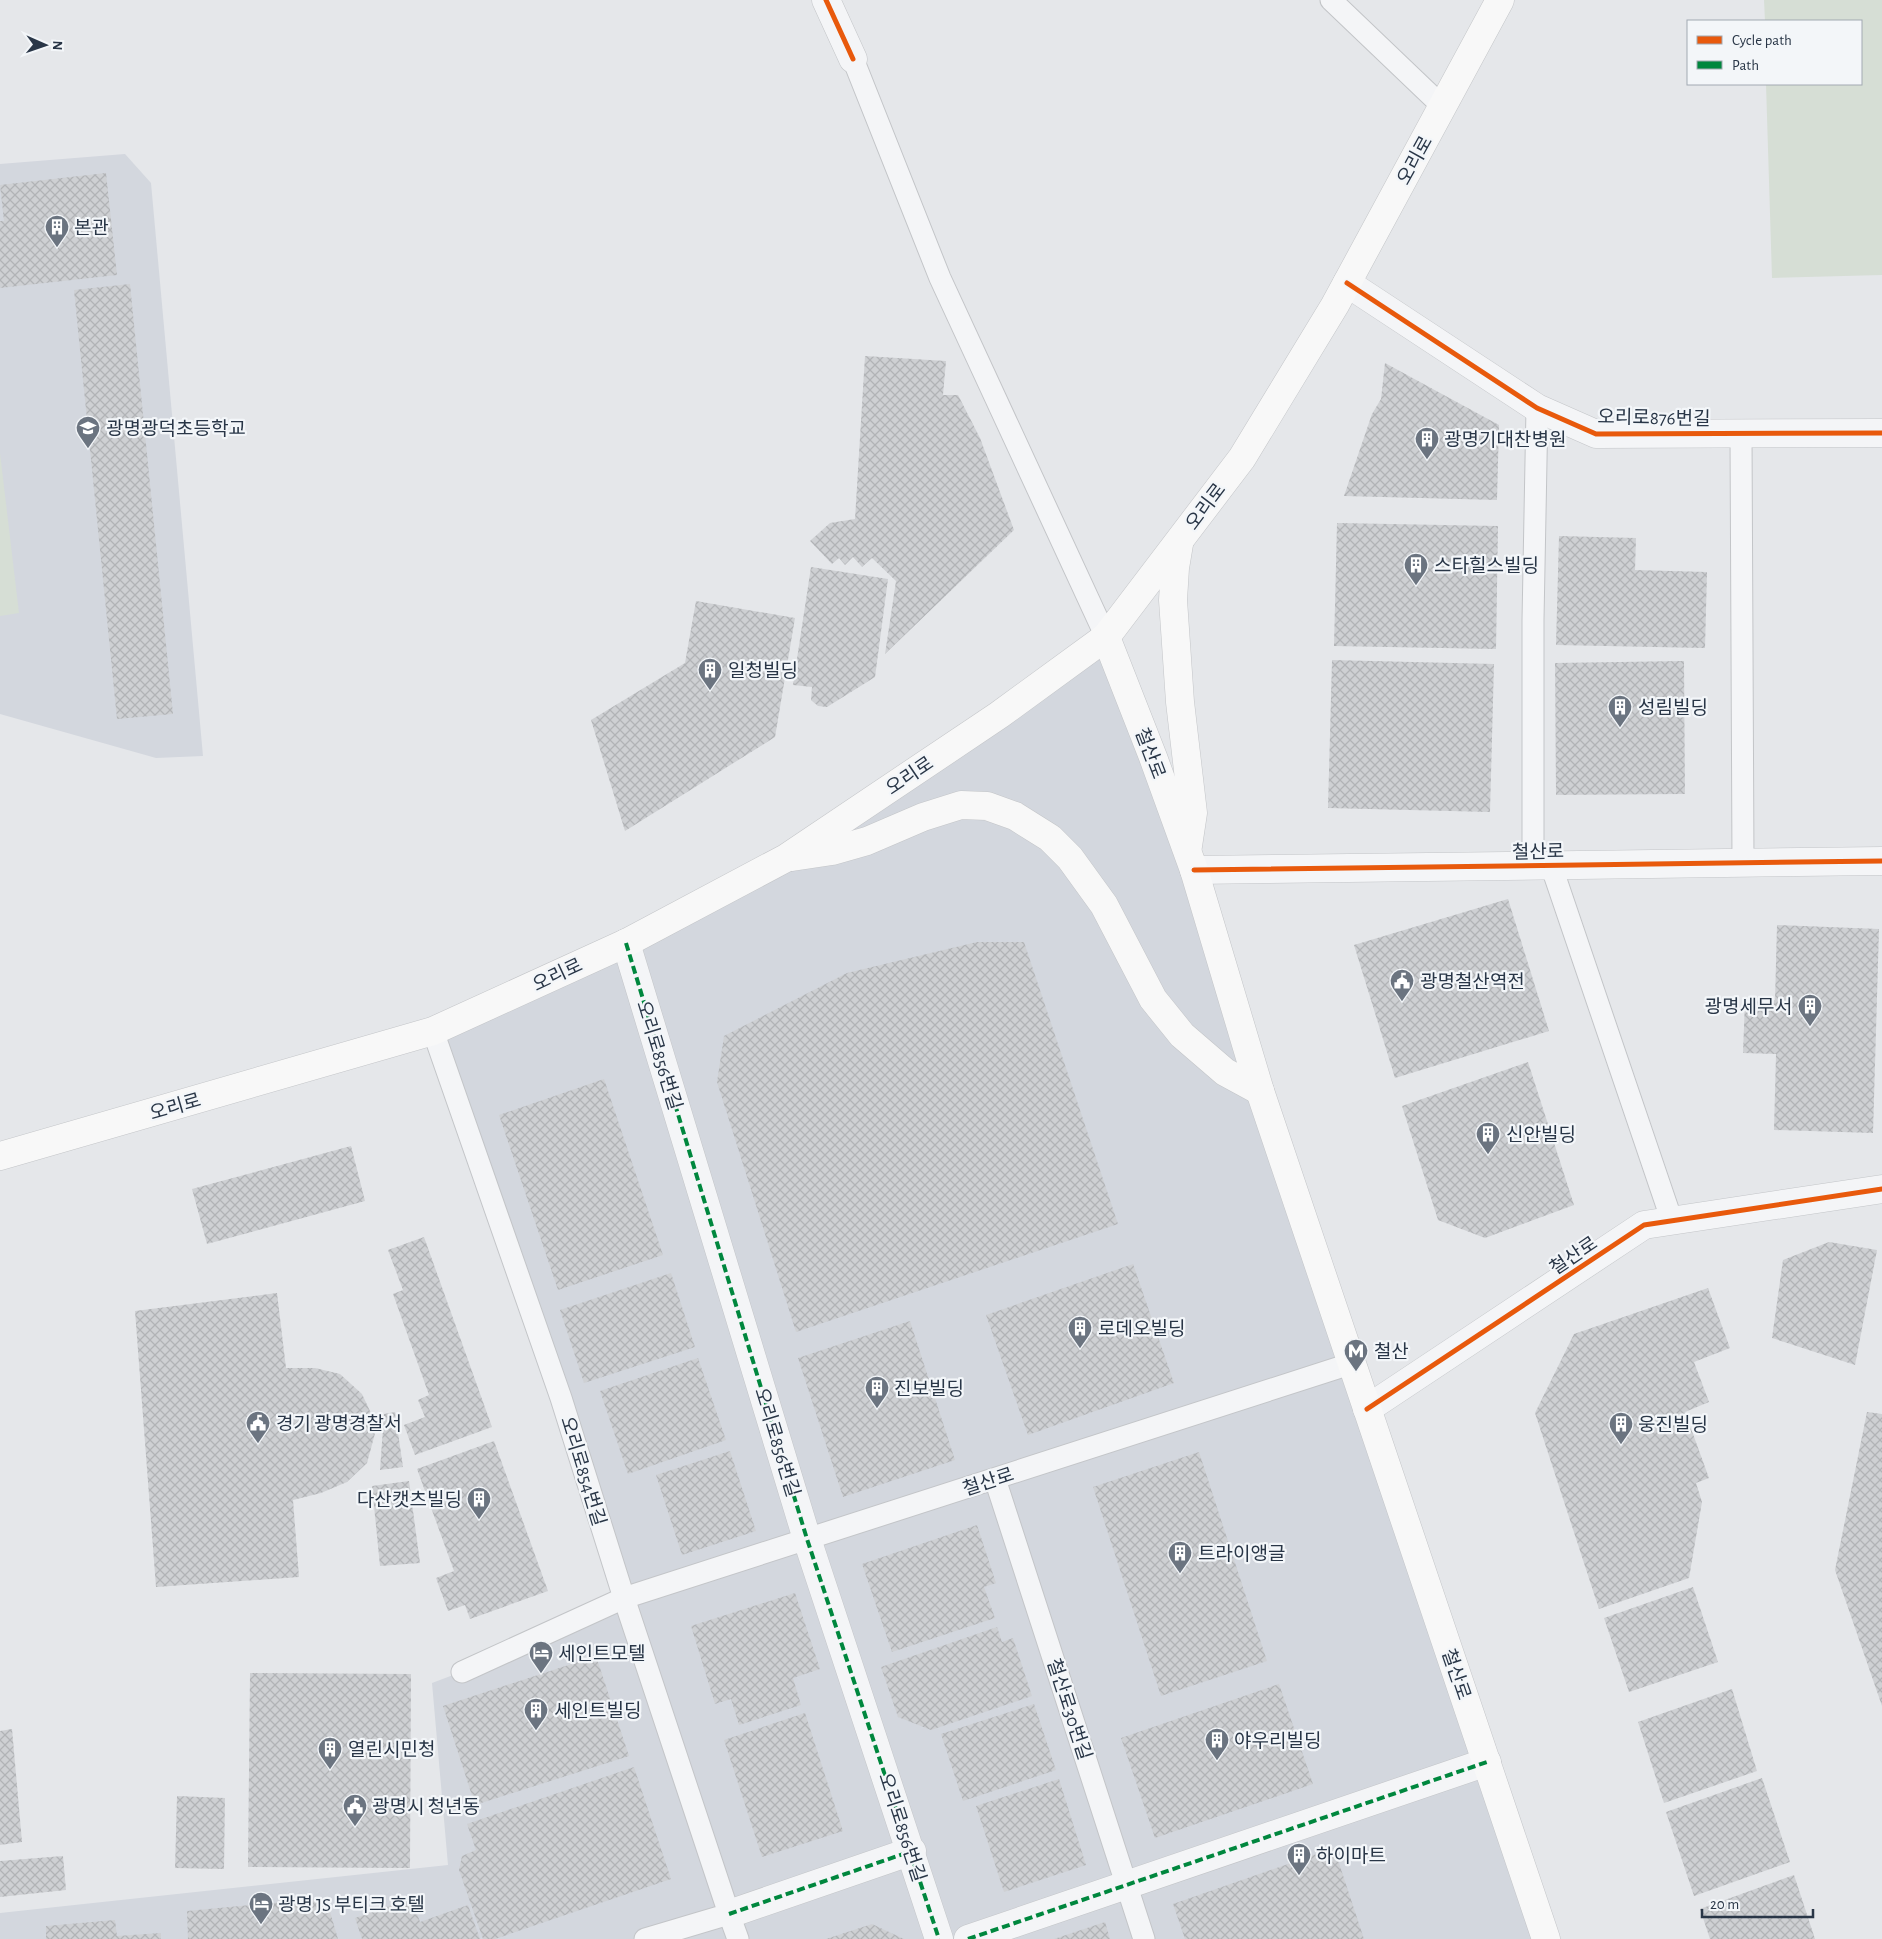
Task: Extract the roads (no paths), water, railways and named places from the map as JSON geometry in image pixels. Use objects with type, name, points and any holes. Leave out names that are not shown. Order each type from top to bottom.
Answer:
[{"type":"main road","name":"오리로","points":[[0,1165],[12,1152],[433,1031],[626,943],[786,858],[999,715],[1106,637],[1242,458],[1347,283],[1500,0]]},
{"type":"main road","points":[[1179,541],[1173,600],[1180,702],[1193,813],[1190,861]]},
{"type":"main road","name":"철산로","points":[[1106,637],[1153,757],[1190,861],[1260,1091],[1546,1939]]},
{"type":"main road","points":[[786,858],[832,851],[867,841],[923,817],[961,805],[987,806],[1015,816],[1050,838],[1070,858],[1104,904],[1153,999],[1182,1035],[1224,1072],[1260,1091]]},
{"type":"street","points":[[826,0],[853,59]]},
{"type":"street","name":"오리로876번길","points":[[1347,283],[1536,408],[1596,434],[1882,433]]},
{"type":"street","name":"철산로","points":[[1190,861],[1542,865],[1882,861]]},
{"type":"street","name":"오리로856번길","points":[[626,943],[807,1539],[912,1851],[939,1939]]},
{"type":"street","name":"철산로","points":[[1367,1409],[1644,1225],[1882,1189]]},
{"type":"street","points":[[968,1939],[1487,1762]]},
{"type":"street","points":[[729,1914],[912,1851]]},
{"type":"lane","points":[[1331,0],[1443,107]]},
{"type":"lane","points":[[853,59],[940,278],[1106,637]]},
{"type":"lane","points":[[1536,408],[1533,630],[1542,865],[1672,1221]]},
{"type":"lane","points":[[1741,434],[1742,863]]},
{"type":"lane","name":"오리로854번길","points":[[433,1031],[561,1398],[624,1598],[738,1939]]},
{"type":"lane","name":"철산로","points":[[462,1672],[624,1598],[1353,1363]]},
{"type":"lane","name":"철산로30번길","points":[[995,1479],[1144,1939]]},
{"type":"lane","points":[[645,1939],[729,1914]]},
{"type":"place","name":"본관","points":[[57,248]]},
{"type":"place","name":"광명광덕초등학교","points":[[88,449]]},
{"type":"place","name":"광명기대찬병원","points":[[1427,460]]},
{"type":"place","name":"스타힐스빌딩","points":[[1416,586]]},
{"type":"place","name":"일청빌딩","points":[[710,691]]},
{"type":"place","name":"성림빌딩","points":[[1620,728]]},
{"type":"place","name":"광명철산역전","points":[[1402,1002]]},
{"type":"place","name":"광명세무서","points":[[1810,1027]]},
{"type":"place","name":"신안빌딩","points":[[1488,1155]]},
{"type":"place","name":"로데오빌딩","points":[[1080,1349]]},
{"type":"place","name":"철산","points":[[1356,1372]]},
{"type":"place","name":"진보빌딩","points":[[877,1409]]},
{"type":"place","name":"경기 광명경찰서","points":[[258,1444]]},
{"type":"place","name":"웅진빌딩","points":[[1621,1445]]},
{"type":"place","name":"다산캣츠빌딩","points":[[479,1520]]},
{"type":"place","name":"트라이앵글","points":[[1180,1574]]},
{"type":"place","name":"세인트모텔","points":[[541,1674]]},
{"type":"place","name":"세인트빌딩","points":[[536,1731]]},
{"type":"place","name":"야우리빌딩","points":[[1217,1761]]},
{"type":"place","name":"열린시민청","points":[[330,1770]]},
{"type":"place","name":"광명시 청년동","points":[[355,1827]]},
{"type":"place","name":"하이마트","points":[[1299,1876]]},
{"type":"place","name":"광명 JS 부티크 호텔","points":[[261,1925]]}]
